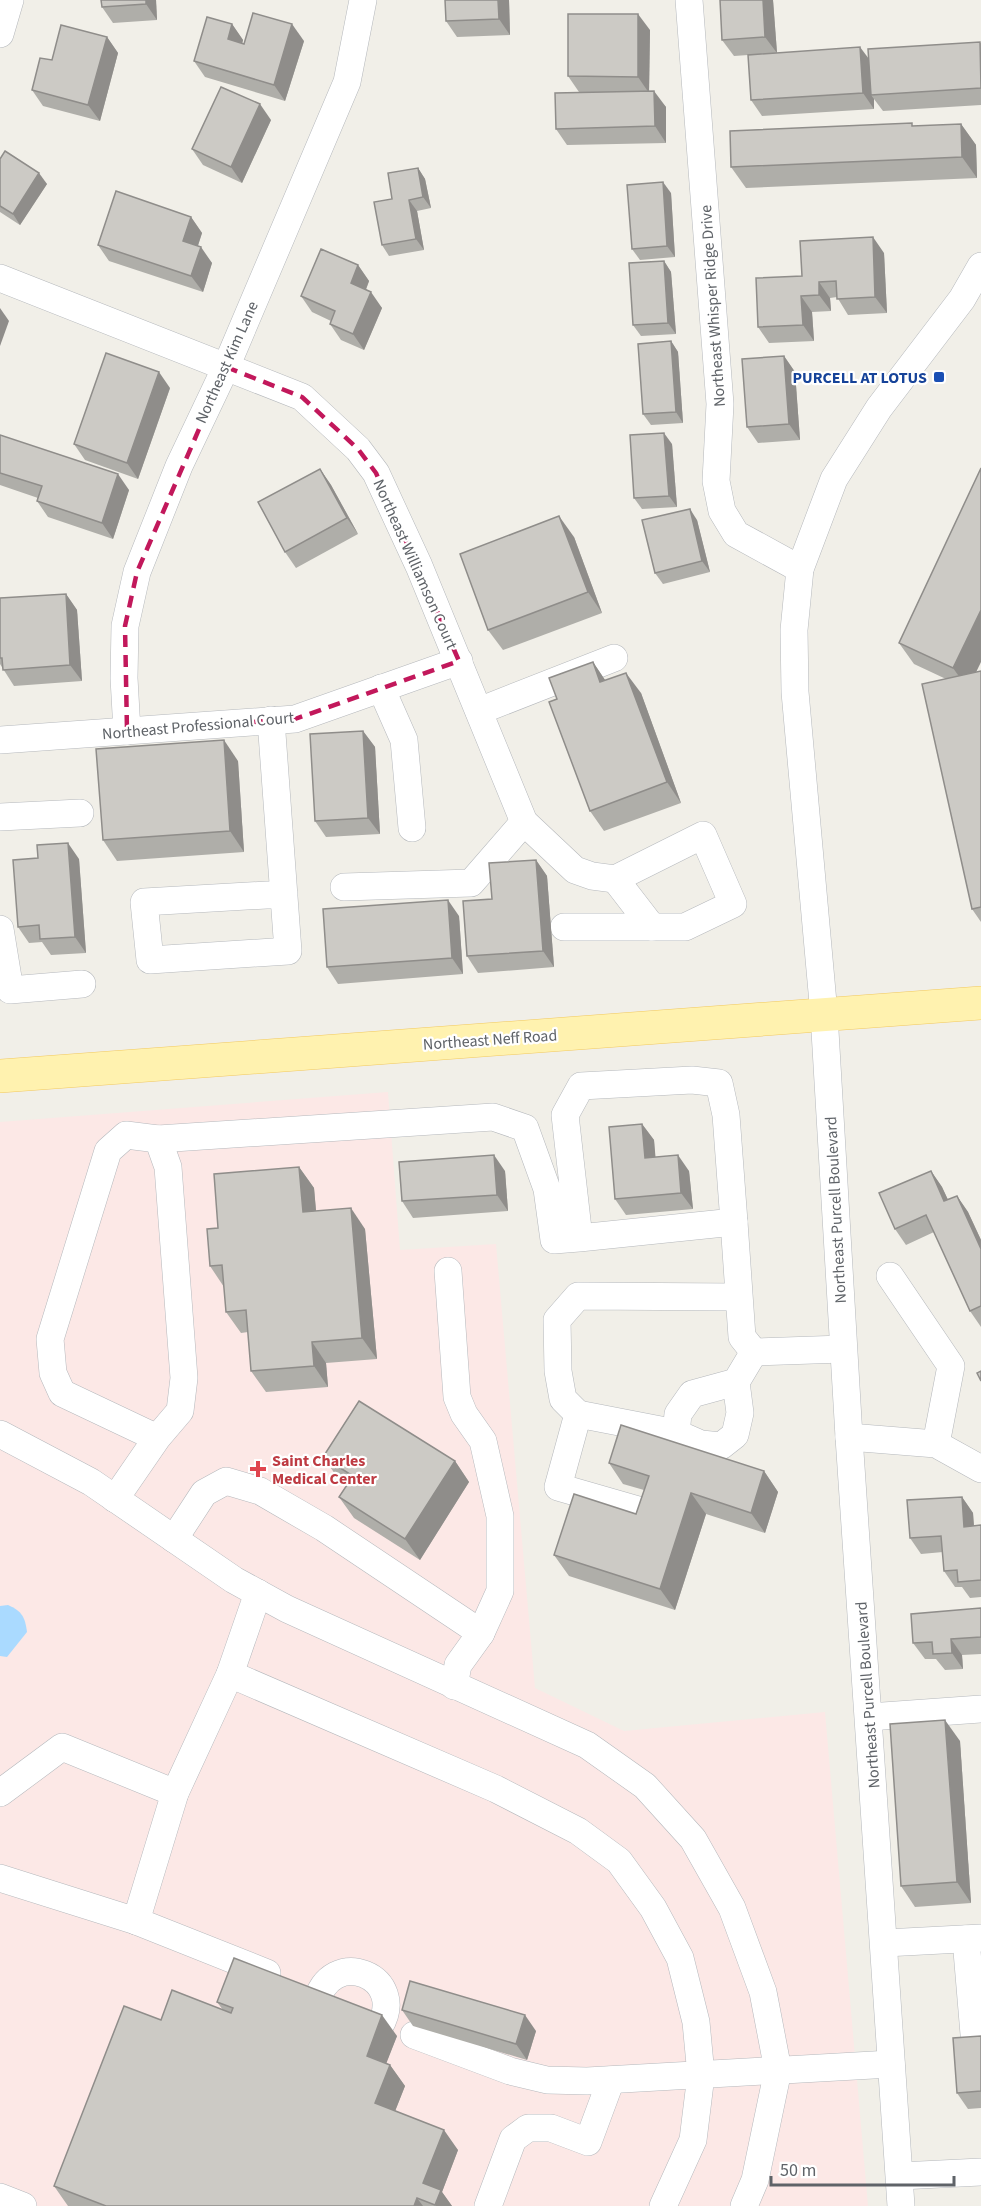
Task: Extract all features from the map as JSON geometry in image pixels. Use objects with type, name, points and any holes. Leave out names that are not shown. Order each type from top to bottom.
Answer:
[{"type":"main road","name":"Northeast Neff Road","points":[[0,1076],[981,1003]]},
{"type":"street","points":[[0,34],[10,0]]},
{"type":"street","name":"Northeast Kim Lane","points":[[127,731],[124,678],[125,626],[137,572],[179,466],[226,367],[347,82],[363,0]]},
{"type":"street","name":"Northeast Whisper Ridge Drive","points":[[689,0],[720,404],[716,481],[722,511],[736,534],[800,569]]},
{"type":"street","name":"Northeast Purcell Boulevard","points":[[902,2206],[843,1350],[824,1014],[795,692],[794,630],[800,569],[834,479],[879,408],[971,304],[981,266]]},
{"type":"street","name":"Northeast Williamson Court","points":[[0,278],[302,397],[358,448],[376,473],[419,566],[524,822]]},
{"type":"street","points":[[479,711],[614,658]]},
{"type":"street","name":"Northeast Professional Court","points":[[0,740],[295,719],[459,661]]},
{"type":"street","points":[[381,688],[404,740],[412,828]]},
{"type":"street","points":[[271,720],[284,894],[288,951],[150,960],[144,902],[284,894]]},
{"type":"street","points":[[0,817],[80,813]]},
{"type":"street","points":[[344,887],[471,883],[524,822],[574,870],[592,876],[615,879],[703,835],[733,904],[685,927],[564,927]]},
{"type":"street","points":[[615,879],[652,927]]},
{"type":"street","points":[[0,929],[9,990],[82,984]]},
{"type":"street","points":[[579,1238],[565,1115],[580,1086],[692,1080],[719,1083],[726,1115],[737,1297],[742,1336],[754,1352]]},
{"type":"street","points":[[157,1438],[62,1393],[53,1373],[50,1339],[108,1151],[126,1135],[158,1139],[493,1117],[525,1128],[547,1189],[554,1240],[734,1222]]},
{"type":"street","points":[[116,1499],[157,1438],[180,1411],[184,1378],[168,1167],[158,1139]]},
{"type":"street","points":[[448,1270],[458,1397],[464,1414],[483,1441],[500,1516],[500,1591],[481,1633],[459,1665],[453,1686]]},
{"type":"street","points":[[890,1276],[951,1366],[936,1444]]},
{"type":"street","points":[[737,1297],[578,1296],[557,1320],[558,1371],[563,1399],[578,1414],[676,1433],[701,1443],[721,1446],[735,1435],[741,1413],[736,1382],[754,1352]]},
{"type":"street","points":[[754,1352],[843,1350]]},
{"type":"street","points":[[676,1433],[678,1414],[692,1394],[736,1382]]},
{"type":"street","points":[[578,1414],[558,1487],[638,1510]]},
{"type":"street","points":[[0,1434],[91,1482],[234,1580],[287,1609],[453,1686],[502,1704],[587,1745],[645,1786],[693,1839],[732,1908],[763,1992],[778,2070],[755,2180],[744,2206]]},
{"type":"street","points":[[849,1437],[936,1444],[981,1469]]},
{"type":"street","points":[[174,1539],[204,1492],[226,1481],[260,1491],[324,1528],[481,1633]]},
{"type":"street","points":[[136,1921],[175,1793],[230,1674],[258,1593]]},
{"type":"street","points":[[230,1674],[496,1789],[578,1831],[619,1861],[653,1908],[680,1958],[696,2022],[701,2075],[693,2140],[663,2206]]},
{"type":"street","points":[[869,1717],[981,1709]]},
{"type":"street","points":[[0,1793],[62,1747],[175,1793]]},
{"type":"street","points":[[0,1878],[136,1921],[305,1991],[338,1974],[351,1971],[365,1974],[376,1981],[384,1993],[387,2006],[384,2020],[378,2029]]},
{"type":"street","points":[[885,1943],[973,1938],[975,2046],[981,2045]]},
{"type":"street","points":[[414,2036],[510,2071],[547,2080],[611,2080],[891,2064]]},
{"type":"street","points":[[488,2206],[513,2139],[528,2128],[551,2128],[588,2142],[611,2080]]},
{"type":"street","points":[[900,2176],[981,2172]]},
{"type":"highlighted area","points":[[226,367],[302,397],[358,449],[376,473],[459,661],[295,719],[127,731],[125,626],[137,572]]},
{"type":"shaded area","name":"Saint Charles Medical Center","points":[[388,1092],[400,1250],[496,1244],[535,1688],[624,1731],[825,1712],[868,2206],[0,2206],[0,1122]]},
{"type":"water","points":[[8,1605],[22,1615],[27,1632],[7,1657],[0,1656],[0,1606]]},
{"type":"building","points":[[101,0],[146,0],[146,4],[102,7]]},
{"type":"building","points":[[445,0],[498,0],[499,19],[446,21]]},
{"type":"building","points":[[720,0],[763,0],[765,37],[722,40]]},
{"type":"building","points":[[253,13],[292,24],[274,85],[194,61],[207,17],[232,24],[228,39],[244,44]]},
{"type":"building","points":[[568,14],[638,14],[638,77],[568,76]]},
{"type":"building","points":[[61,25],[107,37],[88,105],[32,90],[40,58],[52,60]]},
{"type":"building","points":[[980,42],[981,88],[871,95],[868,49]]},
{"type":"building","points":[[860,47],[863,93],[751,100],[748,55]]},
{"type":"building","points":[[221,87],[260,104],[231,167],[192,149]]},
{"type":"building","points":[[654,91],[655,126],[556,129],[555,93]]},
{"type":"building","points":[[912,123],[912,126],[961,124],[962,157],[731,167],[730,131]]},
{"type":"building","points":[[5,151],[39,173],[13,214],[0,206],[0,159]]},
{"type":"building","points":[[418,168],[423,197],[409,200],[416,239],[382,245],[374,202],[392,199],[388,173]]},
{"type":"building","points":[[663,182],[667,246],[632,249],[627,185]]},
{"type":"building","points":[[116,191],[191,217],[183,241],[201,247],[191,276],[98,245]]},
{"type":"building","points":[[873,237],[875,297],[837,299],[836,281],[819,282],[819,295],[801,296],[803,325],[758,327],[756,278],[802,276],[800,241]]},
{"type":"building","points":[[321,249],[358,265],[351,283],[371,292],[353,334],[330,324],[335,311],[301,296]]},
{"type":"building","points":[[664,261],[668,323],[633,325],[629,263]]},
{"type":"building","points":[[671,341],[676,412],[643,414],[638,344]]},
{"type":"building","points":[[106,353],[159,372],[127,463],[74,444]]},
{"type":"building","points":[[784,356],[789,424],[747,427],[742,359]]},
{"type":"building","points":[[664,433],[669,496],[634,498],[630,435]]},
{"type":"building","points":[[0,435],[118,474],[102,523],[37,501],[42,486],[0,473]]},
{"type":"building","points":[[981,468],[981,610],[953,668],[899,643]]},
{"type":"building","points":[[320,469],[347,518],[285,552],[258,502]]},
{"type":"building","points":[[690,509],[702,561],[655,573],[642,520]]},
{"type":"building","points":[[559,516],[588,592],[488,630],[460,554]]},
{"type":"building","points":[[66,594],[70,665],[3,670],[2,658],[0,658],[0,598]]},
{"type":"building","points":[[593,662],[600,682],[626,673],[667,782],[590,811],[549,702],[557,699],[549,678]]},
{"type":"building","points":[[981,671],[981,907],[972,909],[922,684]]},
{"type":"building","points":[[363,731],[368,818],[315,821],[310,734]]},
{"type":"building","points":[[224,740],[230,831],[103,840],[96,749]]},
{"type":"building","points":[[68,843],[75,937],[40,939],[39,925],[18,927],[13,860],[38,858],[37,845]]},
{"type":"building","points":[[536,860],[543,951],[467,956],[463,901],[492,899],[489,863]]},
{"type":"building","points":[[448,900],[452,958],[327,967],[323,909]]},
{"type":"building","points":[[642,1124],[645,1158],[678,1155],[681,1193],[615,1199],[609,1127]]},
{"type":"building","points":[[494,1155],[497,1195],[402,1201],[399,1162]]},
{"type":"building","points":[[299,1167],[303,1212],[351,1208],[362,1338],[312,1342],[314,1366],[251,1371],[246,1310],[226,1312],[222,1265],[210,1266],[207,1229],[218,1228],[214,1174]]},
{"type":"building","points":[[931,1171],[944,1201],[957,1196],[981,1249],[981,1306],[970,1311],[926,1215],[895,1229],[879,1193]]},
{"type":"building","points":[[359,1401],[455,1461],[405,1539],[339,1497],[353,1476],[323,1457]]},
{"type":"building","points":[[621,1425],[764,1471],[751,1513],[691,1493],[660,1589],[554,1555],[574,1494],[636,1514],[649,1476],[609,1463]]},
{"type":"building","points":[[962,1497],[964,1527],[981,1525],[981,1580],[958,1582],[957,1570],[944,1571],[941,1536],[910,1538],[907,1500]]},
{"type":"building","points":[[981,1608],[981,1637],[951,1639],[952,1653],[933,1654],[932,1642],[913,1643],[911,1614]]},
{"type":"building","points":[[945,1720],[957,1882],[901,1886],[890,1724]]},
{"type":"building","points":[[234,1958],[382,2015],[367,2056],[390,2065],[375,2103],[444,2130],[423,2183],[441,2190],[435,2205],[417,2198],[414,2206],[106,2206],[54,2186],[124,2006],[161,2020],[172,1990],[231,2013],[233,2008],[217,2002]]},
{"type":"building","points":[[410,1981],[525,2015],[516,2044],[402,2010]]},
{"type":"building","points":[[981,2036],[981,2091],[957,2093],[953,2038]]},
{"type":"place","name":"PURCELL AT LOTUS","points":[[939,377]]},
{"type":"place","name":"Saint Charles Medical Center","points":[[258,1469]]}]
